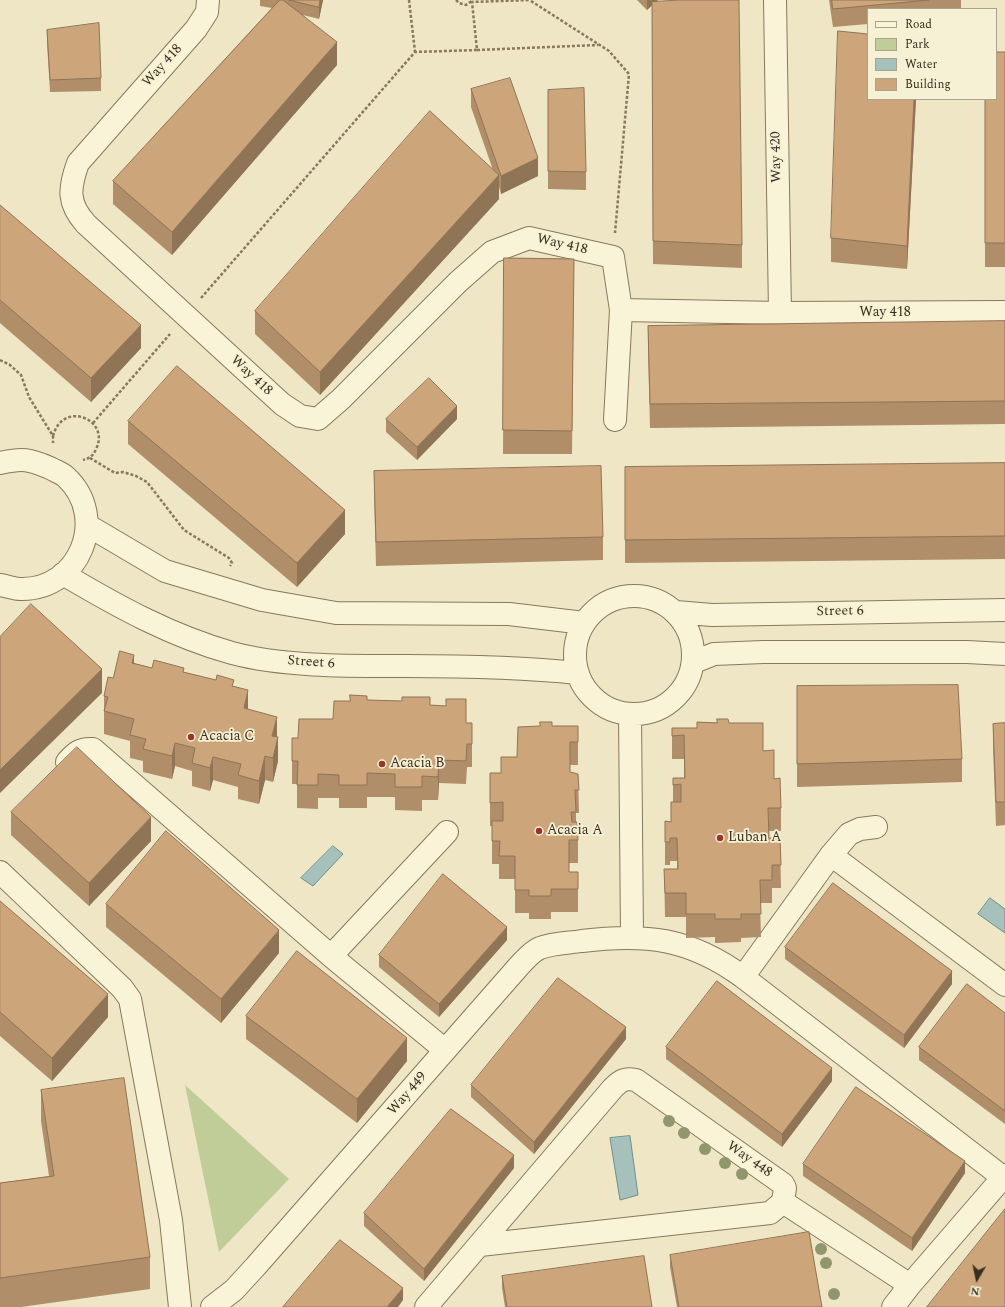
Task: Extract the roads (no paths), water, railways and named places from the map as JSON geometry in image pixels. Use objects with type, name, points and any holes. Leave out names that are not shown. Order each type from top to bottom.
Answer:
[{"type":"street","name":"Way 418","points":[[208,0],[207,12],[196,29],[78,163],[72,180],[71,197],[76,212],[86,224],[282,404],[300,416],[318,418],[341,399],[458,282],[492,252],[529,238],[613,257],[621,310],[780,314],[1005,312]]},
{"type":"street","name":"Way 420","points":[[775,0],[780,314]]},
{"type":"street","points":[[615,420],[621,310]]},
{"type":"street","points":[[0,463],[17,460],[34,460],[65,476],[77,490],[84,507],[87,525],[84,544],[76,561],[63,574],[43,586],[21,589],[0,585]]},
{"type":"street","points":[[87,525],[165,571],[262,600],[336,613],[509,614],[584,623]]},
{"type":"street","name":"Street 6","points":[[63,574],[127,611],[197,642],[233,653],[297,663],[358,666],[490,666],[578,673]]},
{"type":"street","points":[[627,596],[650,598],[662,602],[676,612],[687,627],[693,644],[694,662],[689,679],[674,698],[665,705],[648,712],[630,714],[613,710],[598,701],[586,689],[578,673],[575,656],[577,639],[584,623],[600,607],[610,600],[627,596]]},
{"type":"street","name":"Street 6","points":[[676,612],[712,615],[1005,610]]},
{"type":"street","points":[[694,662],[714,654],[763,652],[967,652],[1005,654]]},
{"type":"street","points":[[630,714],[632,936]]},
{"type":"street","points":[[67,762],[76,752],[84,748],[93,749],[331,956],[445,1050]]},
{"type":"street","points":[[743,977],[831,855],[849,834],[876,827]]},
{"type":"street","points":[[331,956],[447,832]]},
{"type":"street","points":[[831,855],[1005,985]]},
{"type":"street","points":[[0,872],[122,988],[130,999],[171,1220],[180,1307]]},
{"type":"street","name":"Way 449","points":[[212,1307],[234,1290],[256,1266],[518,966],[539,948],[570,942],[632,936],[675,942],[706,953],[743,977],[1004,1177]]},
{"type":"street","name":"Way 448","points":[[426,1307],[613,1088],[619,1082],[627,1078],[636,1080],[783,1184],[785,1188],[783,1202]]},
{"type":"street","points":[[894,1307],[910,1285],[1004,1177]]},
{"type":"street","points":[[480,1244],[770,1213],[783,1202],[910,1285]]},
{"type":"water","points":[[333,846],[343,854],[313,886],[301,878]]},
{"type":"water","points":[[990,898],[1005,909],[1005,933],[978,914]]},
{"type":"water","points":[[630,1136],[638,1195],[620,1200],[610,1138]]},
{"type":"place","name":"Acacia C","points":[[191,737]]},
{"type":"place","name":"Acacia B","points":[[382,764]]},
{"type":"place","name":"Acacia A","points":[[539,831]]},
{"type":"place","name":"Luban A","points":[[720,838]]}]
